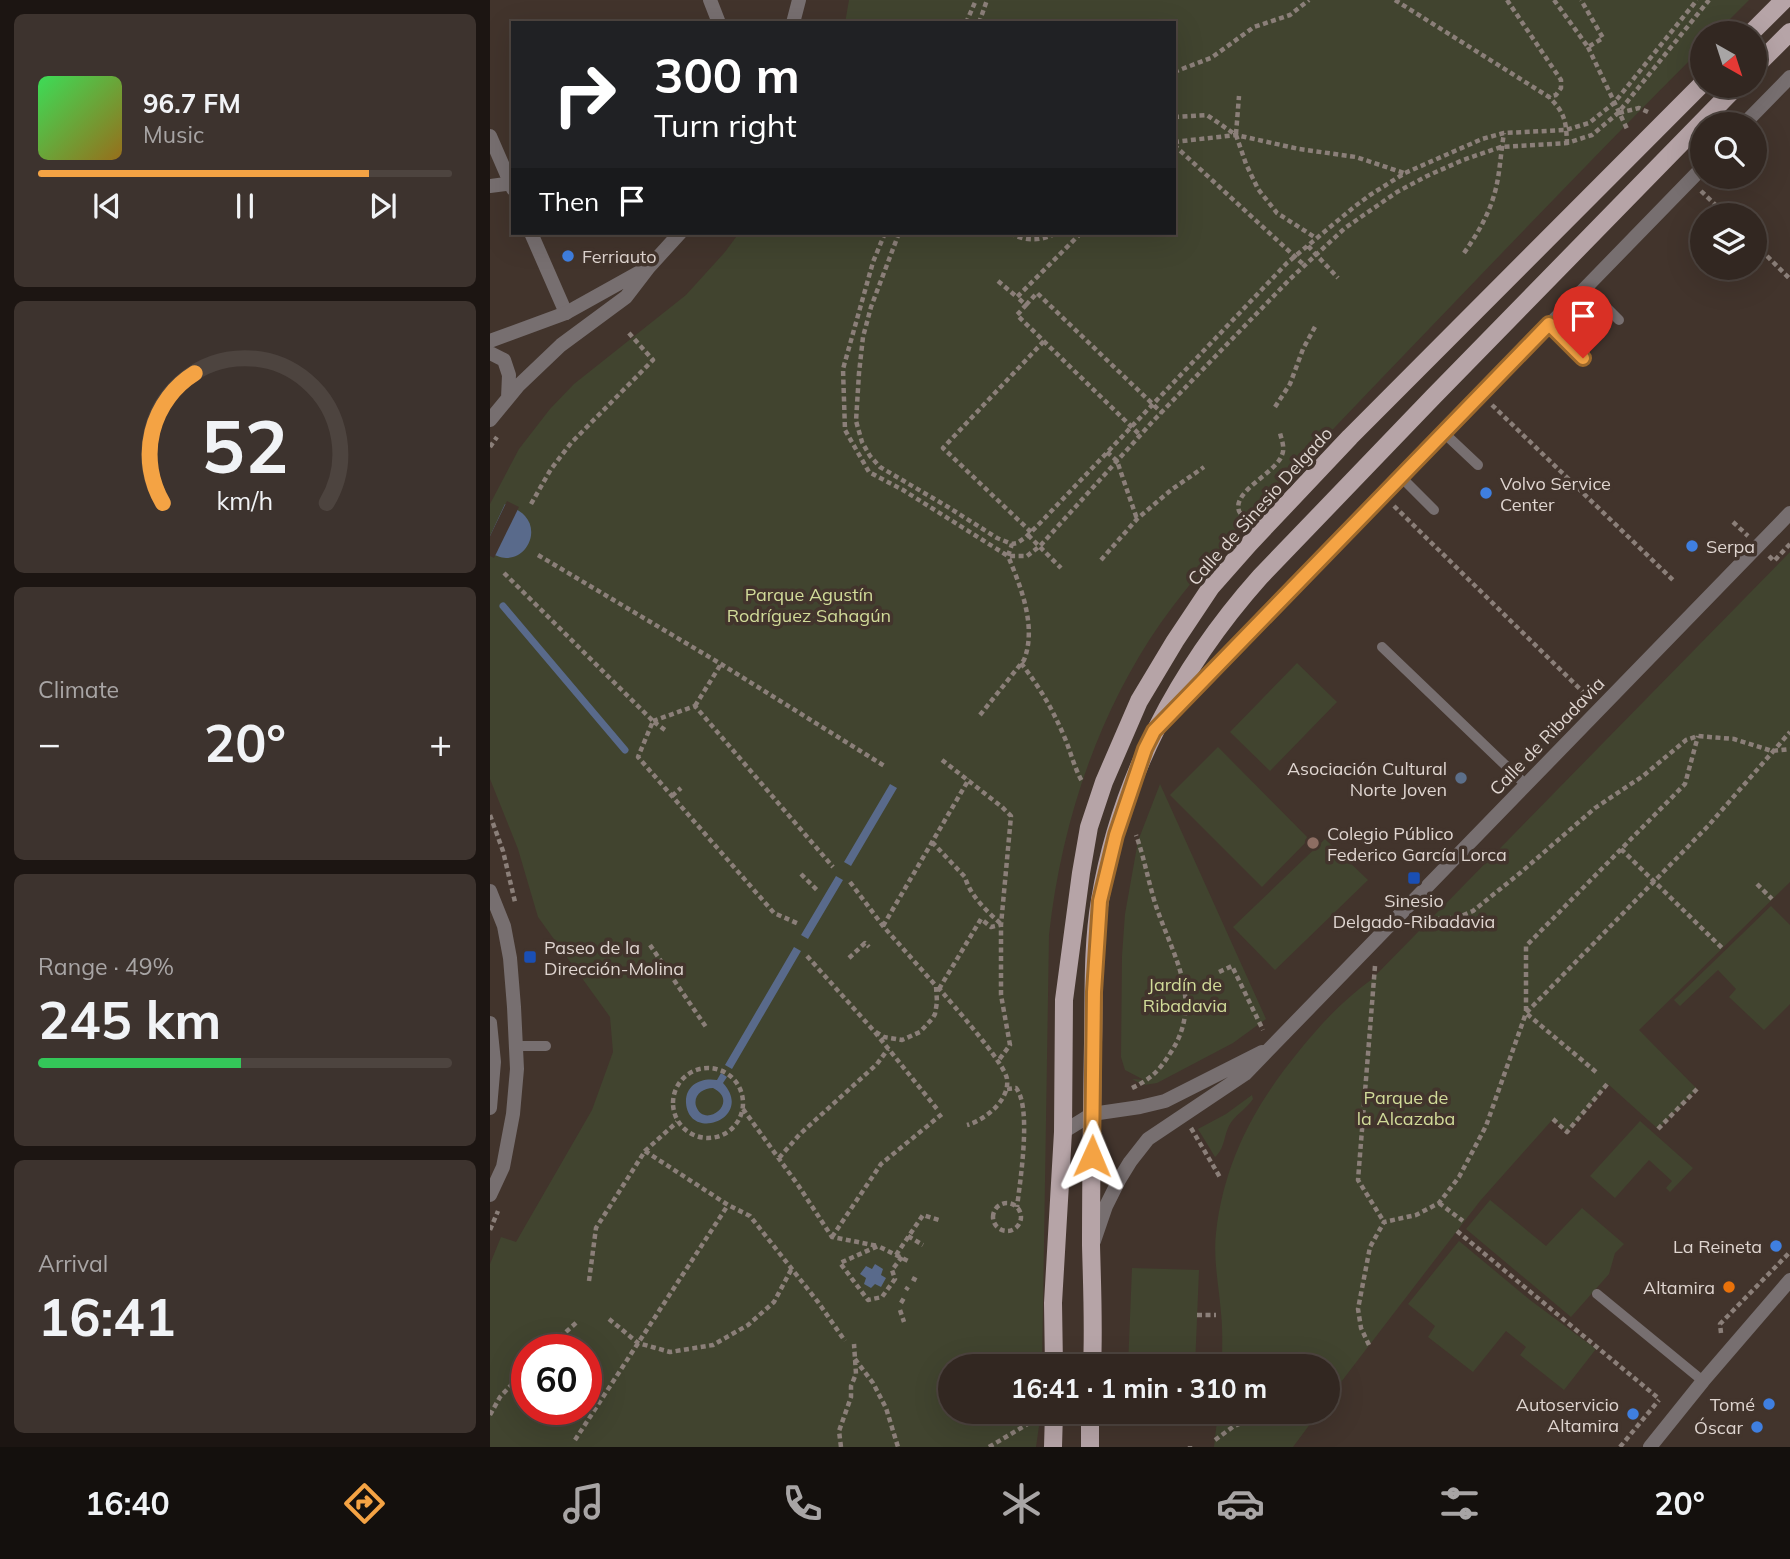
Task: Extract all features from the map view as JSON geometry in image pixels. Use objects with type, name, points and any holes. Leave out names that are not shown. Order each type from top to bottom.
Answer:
[{"type":"main road","points":[[1763,21],[1784,0]]},
{"type":"main road","points":[[1768,54],[1790,32]]},
{"type":"main road","name":"Calle de Sinesio Delgado","points":[[1054,1354],[1063,1132],[1064,1000],[1089,827],[1104,782],[1139,701],[1211,587],[1350,437],[1690,96]]},
{"type":"main road","points":[[1092,1354],[1094,992],[1100,901],[1116,835],[1145,749],[1154,731],[1181,681],[1208,641],[1260,577],[1725,98]]},
{"type":"main road","points":[[1050,1424],[1053,1447]]},
{"type":"main road","points":[[1090,1424],[1090,1447]]},
{"type":"street","points":[[709,0],[718,21]]},
{"type":"street","points":[[794,21],[799,0]]},
{"type":"street","points":[[1756,112],[1790,77]]},
{"type":"street","points":[[490,136],[511,183]]},
{"type":"street","points":[[1154,731],[1690,180]]},
{"type":"street","points":[[490,186],[511,185]]},
{"type":"street","points":[[532,235],[566,313]]},
{"type":"street","points":[[490,420],[518,386],[561,345],[626,297],[678,235]]},
{"type":"street","points":[[490,341],[566,313],[649,267]]},
{"type":"street","points":[[490,353],[504,360],[509,375],[508,398]]},
{"type":"street","name":"Calle de Ribadavia","points":[[1091,1248],[1106,1206],[1119,1180],[1148,1139],[1245,1074],[1790,513]]},
{"type":"street","points":[[490,891],[505,926],[512,974],[517,1069],[513,1114],[503,1167],[490,1195]]},
{"type":"street","points":[[490,1023],[494,1062],[490,1108]]},
{"type":"street","name":"Calle de Ribadavia","points":[[1063,1132],[1092,1114],[1165,1101],[1272,1047]]},
{"type":"street","points":[[1650,1447],[1790,1280]]},
{"type":"lane","points":[[1586,287],[1619,320]]},
{"type":"lane","points":[[1549,324],[1583,358]]},
{"type":"lane","points":[[1444,433],[1478,465]]},
{"type":"lane","points":[[1401,477],[1434,510]]},
{"type":"lane","points":[[1382,647],[1526,785]]},
{"type":"lane","points":[[516,1046],[546,1046]]},
{"type":"lane","points":[[1597,1294],[1703,1381]]},
{"type":"path","points":[[967,21],[976,0]]},
{"type":"path","points":[[980,21],[987,0]]},
{"type":"path","points":[[1176,71],[1211,58],[1254,27],[1290,15],[1309,0]]},
{"type":"path","points":[[1395,0],[1549,97],[1564,118],[1567,143]]},
{"type":"path","points":[[1507,0],[1561,80],[1561,88],[1556,95],[1549,97]]},
{"type":"path","points":[[1554,0],[1588,47],[1631,136]]},
{"type":"path","points":[[1581,0],[1603,38],[1588,47]]},
{"type":"path","points":[[898,235],[880,278],[863,337],[856,421],[862,442],[880,467],[997,538],[1012,544],[1017,543],[1030,534],[1295,256],[1370,194],[1405,173],[1482,139],[1504,133],[1566,130],[1589,123],[1614,103],[1696,0]]},
{"type":"path","points":[[884,235],[873,262],[843,369],[845,430],[869,472],[903,490],[1008,556],[1027,556],[1040,547],[1140,435],[1304,265],[1353,222],[1397,192],[1463,160],[1502,148],[1567,143],[1592,135],[1618,113],[1710,0]]},
{"type":"path","points":[[1239,96],[1236,135],[1258,189],[1277,212],[1316,238]]},
{"type":"path","points":[[1618,113],[1639,108],[1654,114]]},
{"type":"path","points":[[1176,117],[1208,115],[1236,135]]},
{"type":"path","points":[[1464,253],[1488,213],[1496,187],[1504,133]]},
{"type":"path","points":[[1176,143],[1236,135],[1299,149],[1356,157],[1405,173]]},
{"type":"path","points":[[1176,145],[1304,265]]},
{"type":"path","points":[[1699,189],[1714,203]]},
{"type":"path","points":[[1014,235],[1035,240],[1047,239],[1054,235]]},
{"type":"path","points":[[1017,297],[1079,235]]},
{"type":"path","points":[[1308,246],[1338,278]]},
{"type":"path","points":[[1767,256],[1790,279]]},
{"type":"path","points":[[998,281],[1026,305]]},
{"type":"path","points":[[1140,435],[1017,314],[1037,293],[1162,413]]},
{"type":"path","points":[[1275,407],[1290,384],[1303,349],[1317,325]]},
{"type":"path","points":[[530,504],[571,443],[653,360],[628,332]]},
{"type":"path","points":[[1044,341],[943,448],[1061,568]]},
{"type":"path","points":[[1481,394],[1675,582]]},
{"type":"path","points":[[1251,525],[1239,512],[1239,502],[1243,494],[1282,456],[1284,446],[1280,433]]},
{"type":"path","points":[[1107,452],[1117,461],[1137,519]]},
{"type":"path","points":[[1101,560],[1137,519],[1171,490],[1205,467]]},
{"type":"path","points":[[1383,496],[1583,692]]},
{"type":"path","points":[[980,715],[1024,660],[1027,647],[1027,614],[1008,556],[1012,544]]},
{"type":"path","points":[[538,555],[721,664],[886,767]]},
{"type":"path","points":[[504,573],[665,730]]},
{"type":"path","points":[[1021,663],[1041,689],[1088,793]]},
{"type":"path","points":[[721,664],[695,706],[653,721],[638,757],[774,913],[799,924]]},
{"type":"path","points":[[695,706],[833,867]]},
{"type":"path","points":[[1526,1013],[1708,826],[1790,732]]},
{"type":"path","points":[[1369,1345],[1361,1328],[1358,1309],[1370,1247],[1384,1222],[1416,1215],[1439,1203],[1459,1177],[1486,1126],[1526,1013],[1526,946],[1685,784],[1698,736]]},
{"type":"path","points":[[1421,919],[1459,917],[1473,911],[1595,808],[1643,776],[1686,740],[1698,736],[1734,739],[1772,751],[1790,749]]},
{"type":"path","points":[[723,753],[730,747]]},
{"type":"path","points":[[943,760],[1011,816],[1001,925],[1001,1003],[1010,1045],[998,1061]]},
{"type":"path","points":[[883,926],[968,779]]},
{"type":"path","points":[[672,796],[681,788]]},
{"type":"path","points":[[1132,1088],[1146,1081],[1164,1064],[1178,1039],[1186,1004],[1175,954],[1156,904],[1135,830]]},
{"type":"path","points":[[932,842],[965,877],[977,901],[1001,925]]},
{"type":"path","points":[[1621,849],[1722,948]]},
{"type":"path","points":[[801,874],[818,891]]},
{"type":"path","points":[[850,882],[883,926],[938,987],[998,1061],[1007,1079],[1007,1089],[999,1104],[990,1113],[967,1125]]},
{"type":"path","points":[[1756,884],[1772,900]]},
{"type":"path","points":[[874,1031],[884,1037],[902,1040],[920,1032],[934,1014],[938,987],[981,919],[991,927],[1001,925]]},
{"type":"path","points":[[849,958],[865,943],[869,947]]},
{"type":"path","points":[[650,945],[706,1027]]},
{"type":"path","points":[[807,956],[874,1031],[937,1109]]},
{"type":"path","points":[[1375,965],[1358,1180],[1384,1222]]},
{"type":"path","points":[[1219,972],[1232,966],[1263,1030]]},
{"type":"path","points":[[1526,1013],[1596,1072]]},
{"type":"path","points":[[779,1158],[800,1134],[877,1064],[888,1049]]},
{"type":"path","points":[[703,1067],[726,1072],[736,1080],[741,1090],[743,1108],[737,1124],[729,1132],[718,1137],[695,1136],[685,1131],[678,1122],[672,1099],[682,1078],[703,1067]]},
{"type":"path","points":[[1553,1119],[1567,1132],[1608,1083]]},
{"type":"path","points":[[1007,1089],[1016,1088],[1020,1092],[1024,1119],[1023,1167],[1017,1208],[1020,1220],[1017,1226],[1007,1231],[997,1227],[993,1216],[999,1205],[1012,1204],[1017,1208]]},
{"type":"path","points":[[1658,1129],[1697,1089]]},
{"type":"path","points":[[743,1108],[832,1237],[878,1246],[908,1261]]},
{"type":"path","points":[[832,1237],[881,1164],[942,1114]]},
{"type":"path","points":[[589,1281],[596,1227],[645,1151],[678,1122]]},
{"type":"path","points":[[1189,1125],[1220,1179]]},
{"type":"path","points":[[645,1151],[728,1205],[750,1216],[845,1341]]},
{"type":"path","points":[[1439,1203],[1463,1221]]},
{"type":"path","points":[[575,1440],[728,1205]]},
{"type":"path","points":[[895,1255],[923,1215],[939,1220]]},
{"type":"path","points":[[1457,1231],[1658,1399],[1620,1447]]},
{"type":"path","points":[[908,1236],[923,1245]]},
{"type":"path","points":[[878,1246],[840,1263],[868,1300],[882,1297],[895,1279],[892,1270],[902,1257]]},
{"type":"path","points":[[1721,1333],[1720,1324],[1790,1251]]},
{"type":"path","points":[[609,1319],[638,1343],[670,1352],[713,1345],[748,1325],[774,1302],[792,1268]]},
{"type":"path","points":[[900,1310],[904,1322]]},
{"type":"path","points":[[1197,1315],[1216,1315]]},
{"type":"path","points":[[564,1334],[577,1322]]},
{"type":"path","points":[[841,1447],[839,1431],[856,1374],[854,1344]]},
{"type":"path","points":[[855,1358],[873,1383],[886,1408],[898,1447]]},
{"type":"path","points":[[490,1415],[500,1397],[511,1385]]},
{"type":"path","points":[[989,1447],[1030,1424]]},
{"type":"path","points":[[1215,1440],[1239,1424]]},
{"type":"green space","name":"Parque Agustín Rodríguez Sahagún","points":[[849,0],[1749,0],[1728,21],[1690,21],[1690,60],[1239,528],[1160,624],[1118,696],[1100,733],[1073,812],[1049,935],[1042,1354],[938,1354],[938,1424],[1039,1424],[1036,1447],[490,1447],[490,1264],[501,1237],[516,1242],[592,1110],[613,1052],[610,1017],[538,917],[518,849],[490,779],[490,504],[519,449],[550,409],[574,384],[686,295],[738,235],[1176,235],[1176,21],[845,21]]},
{"type":"green space","name":"Parque de la Alcazaba","points":[[1790,552],[1790,882],[1639,1030],[1697,1089],[1658,1129],[1608,1084],[1567,1132],[1553,1119],[1480,1201],[1340,1383],[1340,1354],[1222,1354],[1216,1233],[1226,1182],[1255,1114],[1315,1031],[1371,980]]},
{"type":"green space","points":[[1297,663],[1337,702],[1270,771],[1230,732]]},
{"type":"green space","points":[[1218,747],[1309,839],[1262,887],[1170,795]]},
{"type":"green space","name":"Jardín de Ribadavia","points":[[1160,784],[1266,1019],[1233,1043],[1157,1083],[1144,1085],[1132,1079],[1144,1080],[1125,1070],[1121,1057],[1122,956],[1125,914],[1138,841]]},
{"type":"green space","points":[[1325,839],[1368,880],[1275,970],[1233,927]]},
{"type":"green space","points":[[1771,906],[1790,925],[1790,1004],[1764,1030],[1729,997],[1736,989],[1718,970],[1680,1006],[1674,1000]]},
{"type":"green space","points":[[1252,1095],[1251,1102],[1229,1126],[1221,1149],[1215,1157],[1198,1129],[1226,1114]]},
{"type":"green space","points":[[1640,1121],[1693,1168],[1670,1192],[1666,1188],[1672,1181],[1649,1160],[1615,1198],[1590,1176]]},
{"type":"green space","points":[[1490,1200],[1546,1246],[1582,1208],[1624,1244],[1615,1253],[1609,1274],[1571,1317],[1466,1229]]},
{"type":"green space","points":[[1459,1241],[1530,1300],[1596,1349],[1564,1390],[1520,1355],[1526,1347],[1506,1331],[1473,1372],[1428,1337],[1435,1326],[1408,1304]]},
{"type":"green space","points":[[1132,1268],[1199,1270],[1196,1354],[1129,1354]]},
{"type":"green space","points":[[1217,1424],[1310,1424],[1293,1447],[1214,1447]]},
{"type":"water","points":[[505,504],[523,514],[531,529],[529,543],[525,549],[514,557],[506,558],[490,553],[490,536]]},
{"type":"water","points":[[890,784],[897,788],[851,866],[844,862]]},
{"type":"water","points":[[836,876],[843,880],[808,939],[801,935]]},
{"type":"water","points":[[794,947],[801,951],[732,1069],[725,1065]]},
{"type":"water","points":[[721,1073],[727,1077],[723,1083],[731,1096],[731,1107],[718,1121],[698,1122],[690,1115],[686,1103],[688,1091],[700,1081],[717,1080]],"holes":[[[713,1088],[721,1094],[722,1106],[718,1111],[712,1115],[700,1113],[695,1102],[700,1093]]]},
{"type":"water","points":[[875,1264],[883,1269],[881,1275],[886,1278],[881,1287],[875,1284],[871,1288],[864,1284],[866,1278],[860,1274],[866,1266],[872,1269]]},
{"type":"pier","points":[[507,501],[519,507],[494,558],[490,556],[490,536]]},
{"type":"waterway","points":[[503,606],[625,750]]},
{"type":"place","name":"Ferriauto","points":[[568,256]]},
{"type":"place","name":"Volvo Service Center","points":[[1486,493]]},
{"type":"place","name":"Serpa","points":[[1692,546]]},
{"type":"place","name":"Asociación Cultural Norte Joven","points":[[1461,778]]},
{"type":"place","name":"Colegio Público Federico García Lorca","points":[[1313,843]]},
{"type":"place","name":"Sinesio Delgado-Ribadavia","points":[[1414,878]]},
{"type":"place","name":"Paseo de la Dirección-Molina","points":[[530,957]]},
{"type":"place","name":"La Reineta","points":[[1776,1246]]},
{"type":"place","name":"Altamira","points":[[1729,1287]]},
{"type":"place","name":"Tomé","points":[[1769,1404]]},
{"type":"place","name":"Autoservicio Altamira","points":[[1633,1414]]},
{"type":"place","name":"Óscar","points":[[1757,1427]]},
{"type":"route","points":[[1092,1156],[1094,992],[1100,901],[1129,794],[1154,731],[1549,324],[1583,358]]}]
